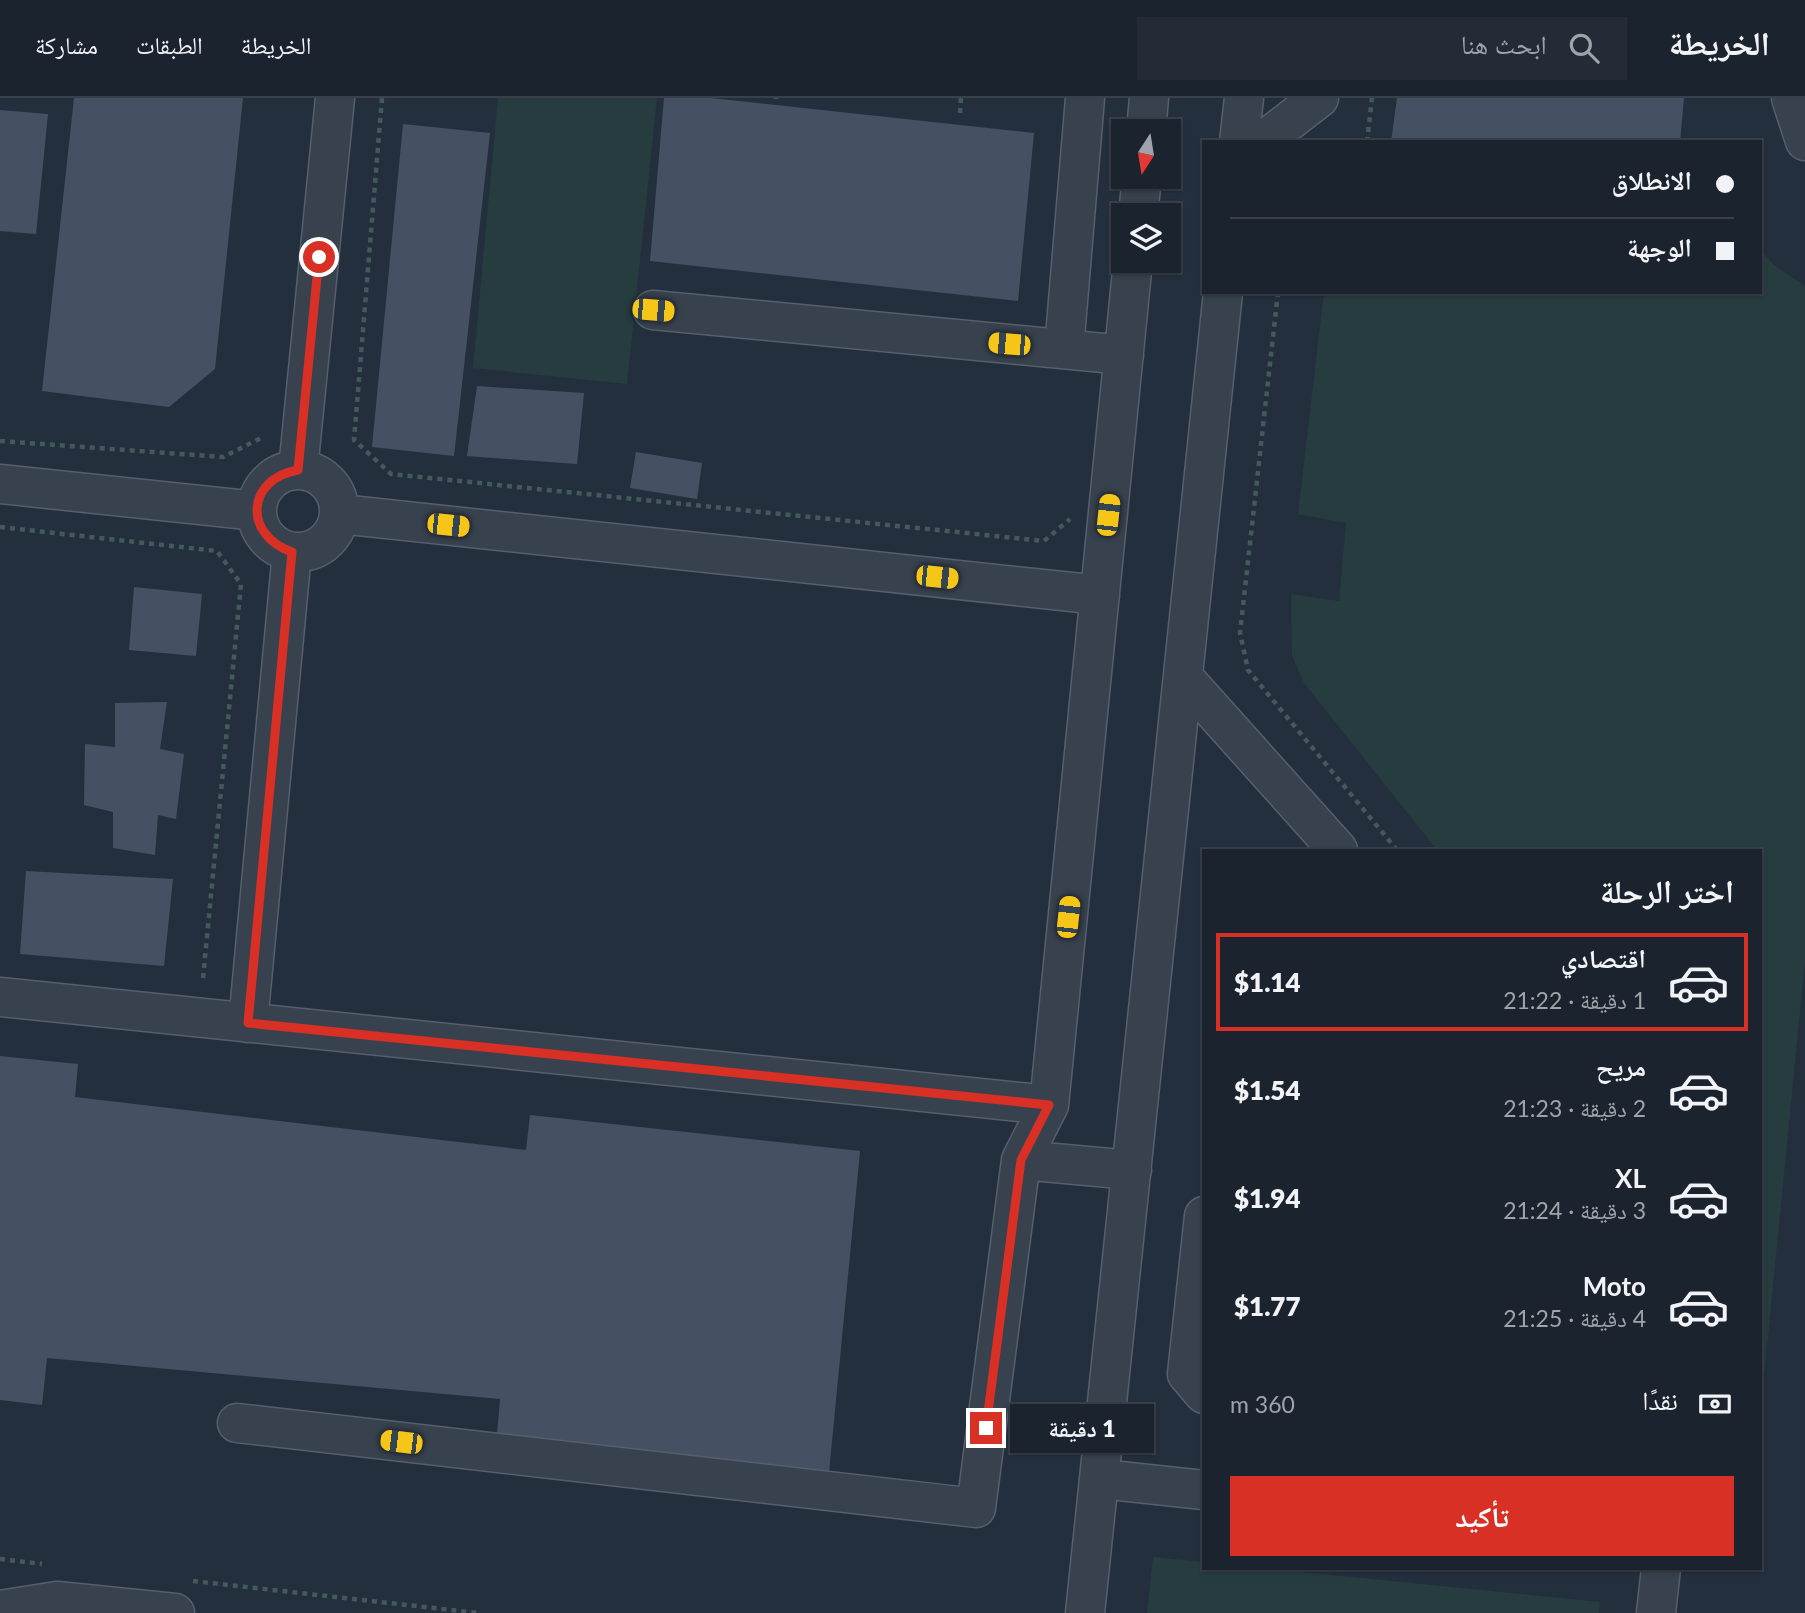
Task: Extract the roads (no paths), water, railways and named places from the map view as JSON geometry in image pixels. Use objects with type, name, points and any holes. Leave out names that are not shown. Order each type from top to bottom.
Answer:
[{"type":"street","points":[[298,470],[335,98]]},
{"type":"street","points":[[1064,349],[1085,98]]},
{"type":"street","points":[[1147,119],[1149,98]]},
{"type":"street","points":[[1239,140],[1244,98]]},
{"type":"street","points":[[1265,140],[1319,98]]},
{"type":"street","points":[[237,1423],[975,1508],[1021,1160],[1049,1105],[1132,273]]},
{"type":"street","points":[[1085,1613],[1223,294]]},
{"type":"street","points":[[653,310],[1124,355]]},
{"type":"street","points":[[298,470],[311,472],[332,488],[340,513],[336,527],[318,547],[292,552],[278,547],[266,538],[257,511],[260,495],[269,482],[282,473],[298,470]]},
{"type":"street","points":[[0,484],[257,511]]},
{"type":"street","points":[[340,513],[1100,594]]},
{"type":"street","points":[[248,1023],[292,552]]},
{"type":"street","points":[[1183,677],[1337,849]]},
{"type":"street","points":[[0,997],[1049,1105]]},
{"type":"street","points":[[1021,1160],[1132,1170]]},
{"type":"street","points":[[1202,1254],[1199,1307],[1187,1374],[1202,1392]]},
{"type":"street","points":[[1101,1479],[1202,1490]]},
{"type":"street","points":[[1656,1613],[1661,1570]]},
{"type":"street","points":[[0,1610],[57,1601],[183,1597]]}]
